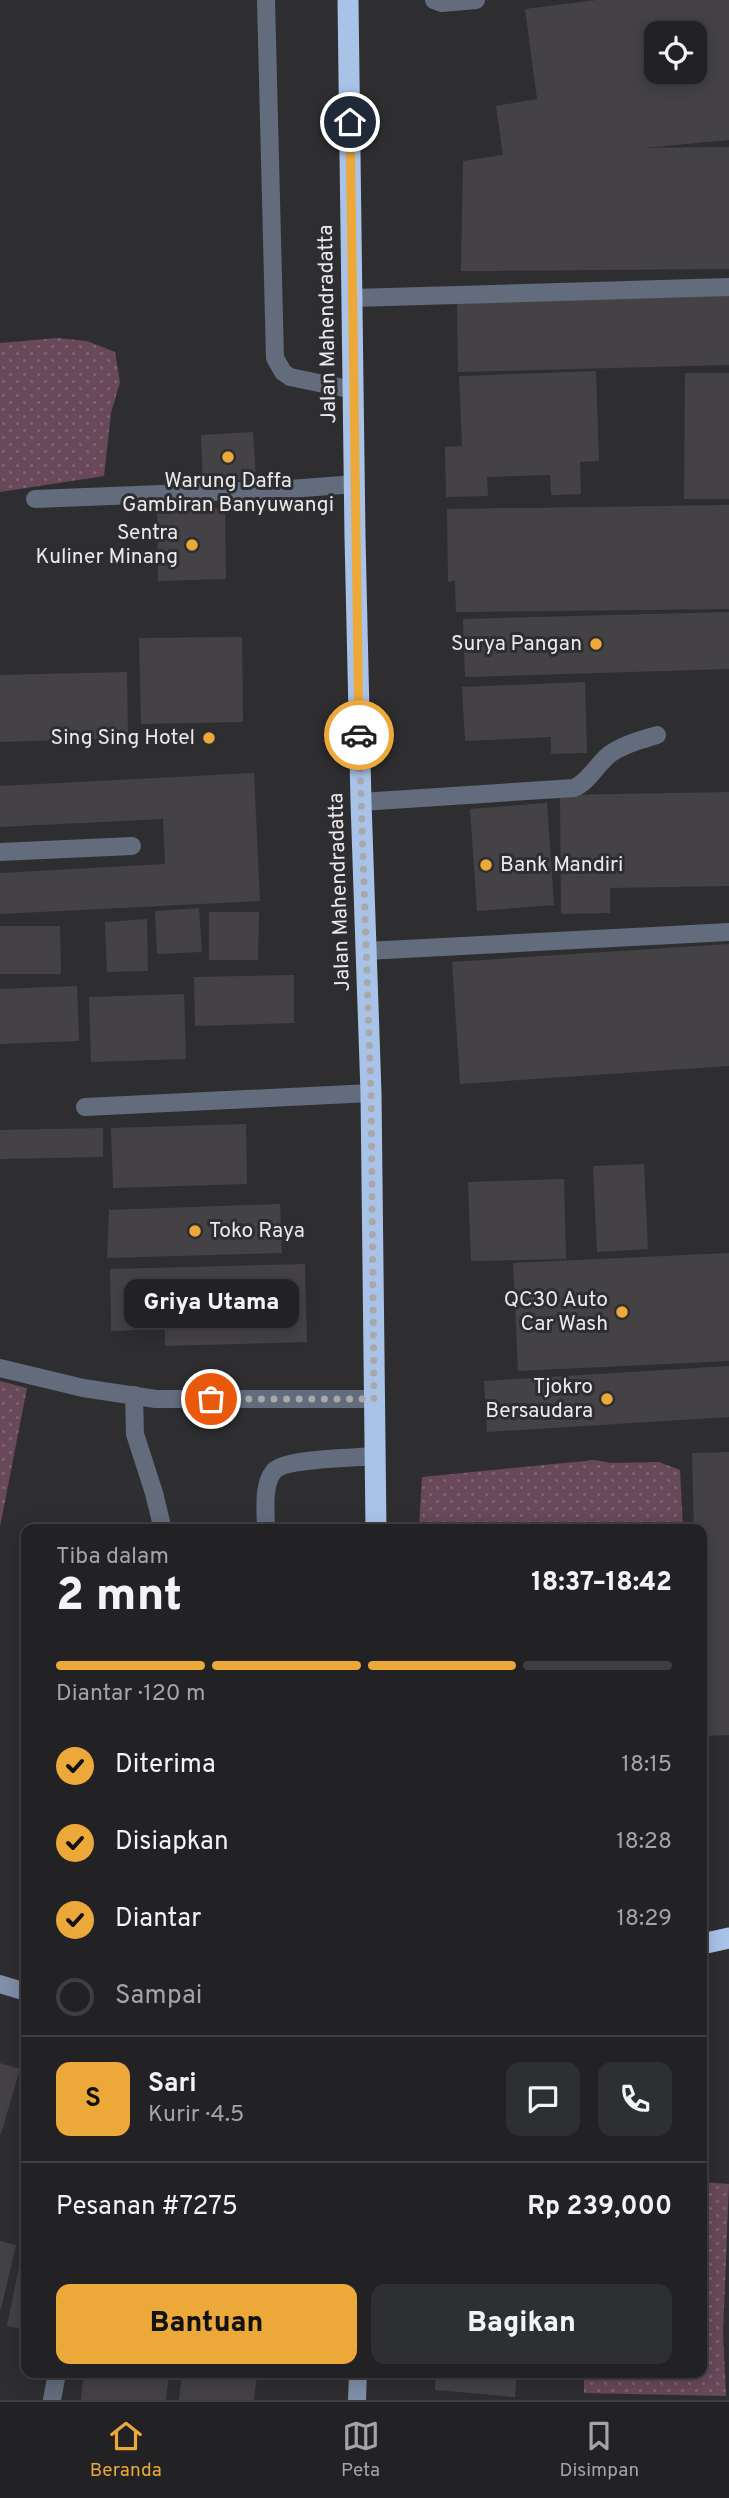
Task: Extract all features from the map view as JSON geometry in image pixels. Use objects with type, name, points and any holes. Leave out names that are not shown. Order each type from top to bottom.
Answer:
[{"type":"highway","name":"Jalan Mahendradatta","points":[[348,0],[361,802],[371,1093],[376,1524]]},
{"type":"highway","points":[[707,1943],[729,1938]]},
{"type":"main road","points":[[0,1984],[21,1990]]},
{"type":"main road","points":[[356,2400],[358,2378]]},
{"type":"street","points":[[266,0],[275,358],[283,372],[290,377],[353,390]]},
{"type":"street","points":[[434,0],[442,3],[476,0]]},
{"type":"street","points":[[352,298],[729,287]]},
{"type":"street","points":[[35,499],[355,484]]},
{"type":"street","points":[[361,802],[573,788],[583,782],[611,753],[657,735]]},
{"type":"street","points":[[0,852],[132,846]]},
{"type":"street","points":[[366,950],[729,932]]},
{"type":"street","points":[[85,1107],[371,1093]]},
{"type":"street","points":[[0,1368],[83,1388],[156,1399],[374,1399]]},
{"type":"street","points":[[134,1395],[135,1434],[162,1524]]},
{"type":"street","points":[[266,1524],[267,1486],[274,1471],[287,1463],[375,1456]]},
{"type":"street","points":[[52,2400],[56,2378]]},
{"type":"shaded area","points":[[58,338],[87,341],[115,352],[120,382],[111,413],[104,476],[0,492],[0,343]]},
{"type":"shaded area","points":[[0,1381],[27,1388],[0,1527]]},
{"type":"shaded area","points":[[595,1460],[611,1463],[659,1462],[680,1470],[683,1524],[419,1524],[422,1477]]},
{"type":"shaded area","points":[[707,2182],[729,2184],[723,2333],[726,2396],[584,2393],[584,2378],[707,2378]]},
{"type":"building","points":[[597,0],[729,0],[729,140],[644,148],[729,147],[729,269],[461,271],[463,161],[503,155],[496,106],[537,99],[525,9]]},
{"type":"building","points":[[729,290],[729,365],[458,372],[457,297]]},
{"type":"building","points":[[596,371],[599,461],[580,462],[581,494],[551,495],[550,475],[487,477],[488,496],[446,497],[445,447],[462,446],[459,376]]},
{"type":"building","points":[[685,373],[729,373],[729,499],[684,499]]},
{"type":"building","name":"Warung Daffa Gambiran Banyuwangi","points":[[253,432],[256,479],[203,482],[201,435]]},
{"type":"building","points":[[729,505],[729,609],[456,612],[455,581],[448,582],[447,509]]},
{"type":"building","name":"Sentra Kuliner Minang","points":[[225,508],[226,579],[158,581],[157,510]]},
{"type":"building","name":"Surya Pangan","points":[[729,612],[729,669],[465,677],[463,619]]},
{"type":"building","points":[[242,637],[243,722],[141,724],[139,638]]},
{"type":"building","points":[[127,672],[128,738],[0,742],[0,675]]},
{"type":"building","points":[[585,682],[587,753],[551,754],[551,737],[465,741],[462,687]]},
{"type":"building","points":[[254,773],[260,901],[0,914],[0,873],[165,864],[163,819],[0,827],[0,786]]},
{"type":"building","points":[[729,792],[729,886],[610,888],[610,913],[561,914],[560,795]]},
{"type":"building","points":[[547,803],[554,905],[477,911],[470,809]]},
{"type":"building","points":[[199,908],[202,952],[157,954],[155,911]]},
{"type":"building","points":[[209,912],[259,912],[258,960],[209,960]]},
{"type":"building","points":[[147,919],[148,971],[107,972],[105,922]]},
{"type":"building","points":[[0,926],[60,926],[61,974],[0,974]]},
{"type":"building","points":[[729,944],[729,1066],[460,1084],[452,962]]},
{"type":"building","points":[[294,975],[294,1023],[195,1026],[194,977]]},
{"type":"building","points":[[77,986],[79,1041],[0,1044],[0,989]]},
{"type":"building","points":[[184,994],[186,1059],[91,1062],[89,997]]},
{"type":"building","points":[[246,1124],[247,1184],[113,1188],[111,1128]]},
{"type":"building","points":[[103,1128],[103,1157],[0,1159],[0,1130]]},
{"type":"building","points":[[644,1164],[648,1249],[597,1252],[593,1166]]},
{"type":"building","points":[[564,1179],[566,1259],[471,1261],[468,1182]]},
{"type":"building","name":"Toko Raya","points":[[280,1204],[282,1253],[107,1258],[109,1210]]},
{"type":"building","name":"QC30 Auto Car Wash","points":[[729,1253],[729,1361],[518,1371],[513,1263]]},
{"type":"building","points":[[305,1264],[307,1342],[165,1346],[165,1329],[111,1331],[110,1269]]},
{"type":"building","name":"Tjokro Bersaudara","points":[[729,1366],[729,1417],[487,1432],[484,1381]]},
{"type":"building","points":[[729,1452],[729,1735],[707,1736],[707,1524],[694,1524],[692,1453]]},
{"type":"building","points":[[0,2063],[20,2069],[1,2134],[0,2134]]},
{"type":"building","points":[[0,2241],[16,2245],[1,2309],[0,2309]]},
{"type":"building","points":[[21,2258],[21,2329],[7,2326]]},
{"type":"building","points":[[83,2378],[168,2378],[166,2400],[81,2400]]},
{"type":"building","points":[[181,2378],[256,2378],[254,2400],[179,2400]]},
{"type":"building","points":[[436,2378],[517,2378],[515,2397],[435,2390]]},
{"type":"way so far","points":[[211,1399],[374,1399],[371,1093],[359,735]]},
{"type":"place","name":"Warung Daffa Gambiran Banyuwangi","points":[[228,457]]},
{"type":"place","name":"Sentra Kuliner Minang","points":[[192,545]]},
{"type":"place","name":"Surya Pangan","points":[[596,644]]},
{"type":"place","name":"Sing Sing Hotel","points":[[209,738]]},
{"type":"place","name":"Bank Mandiri","points":[[486,865]]},
{"type":"place","name":"Toko Raya","points":[[195,1231]]},
{"type":"place","name":"QC30 Auto Car Wash","points":[[622,1312]]},
{"type":"place","name":"Griya Utama","points":[[211,1399]]},
{"type":"place","name":"Tjokro Bersaudara","points":[[607,1399]]},
{"type":"route","points":[[350,122],[359,735]]}]
